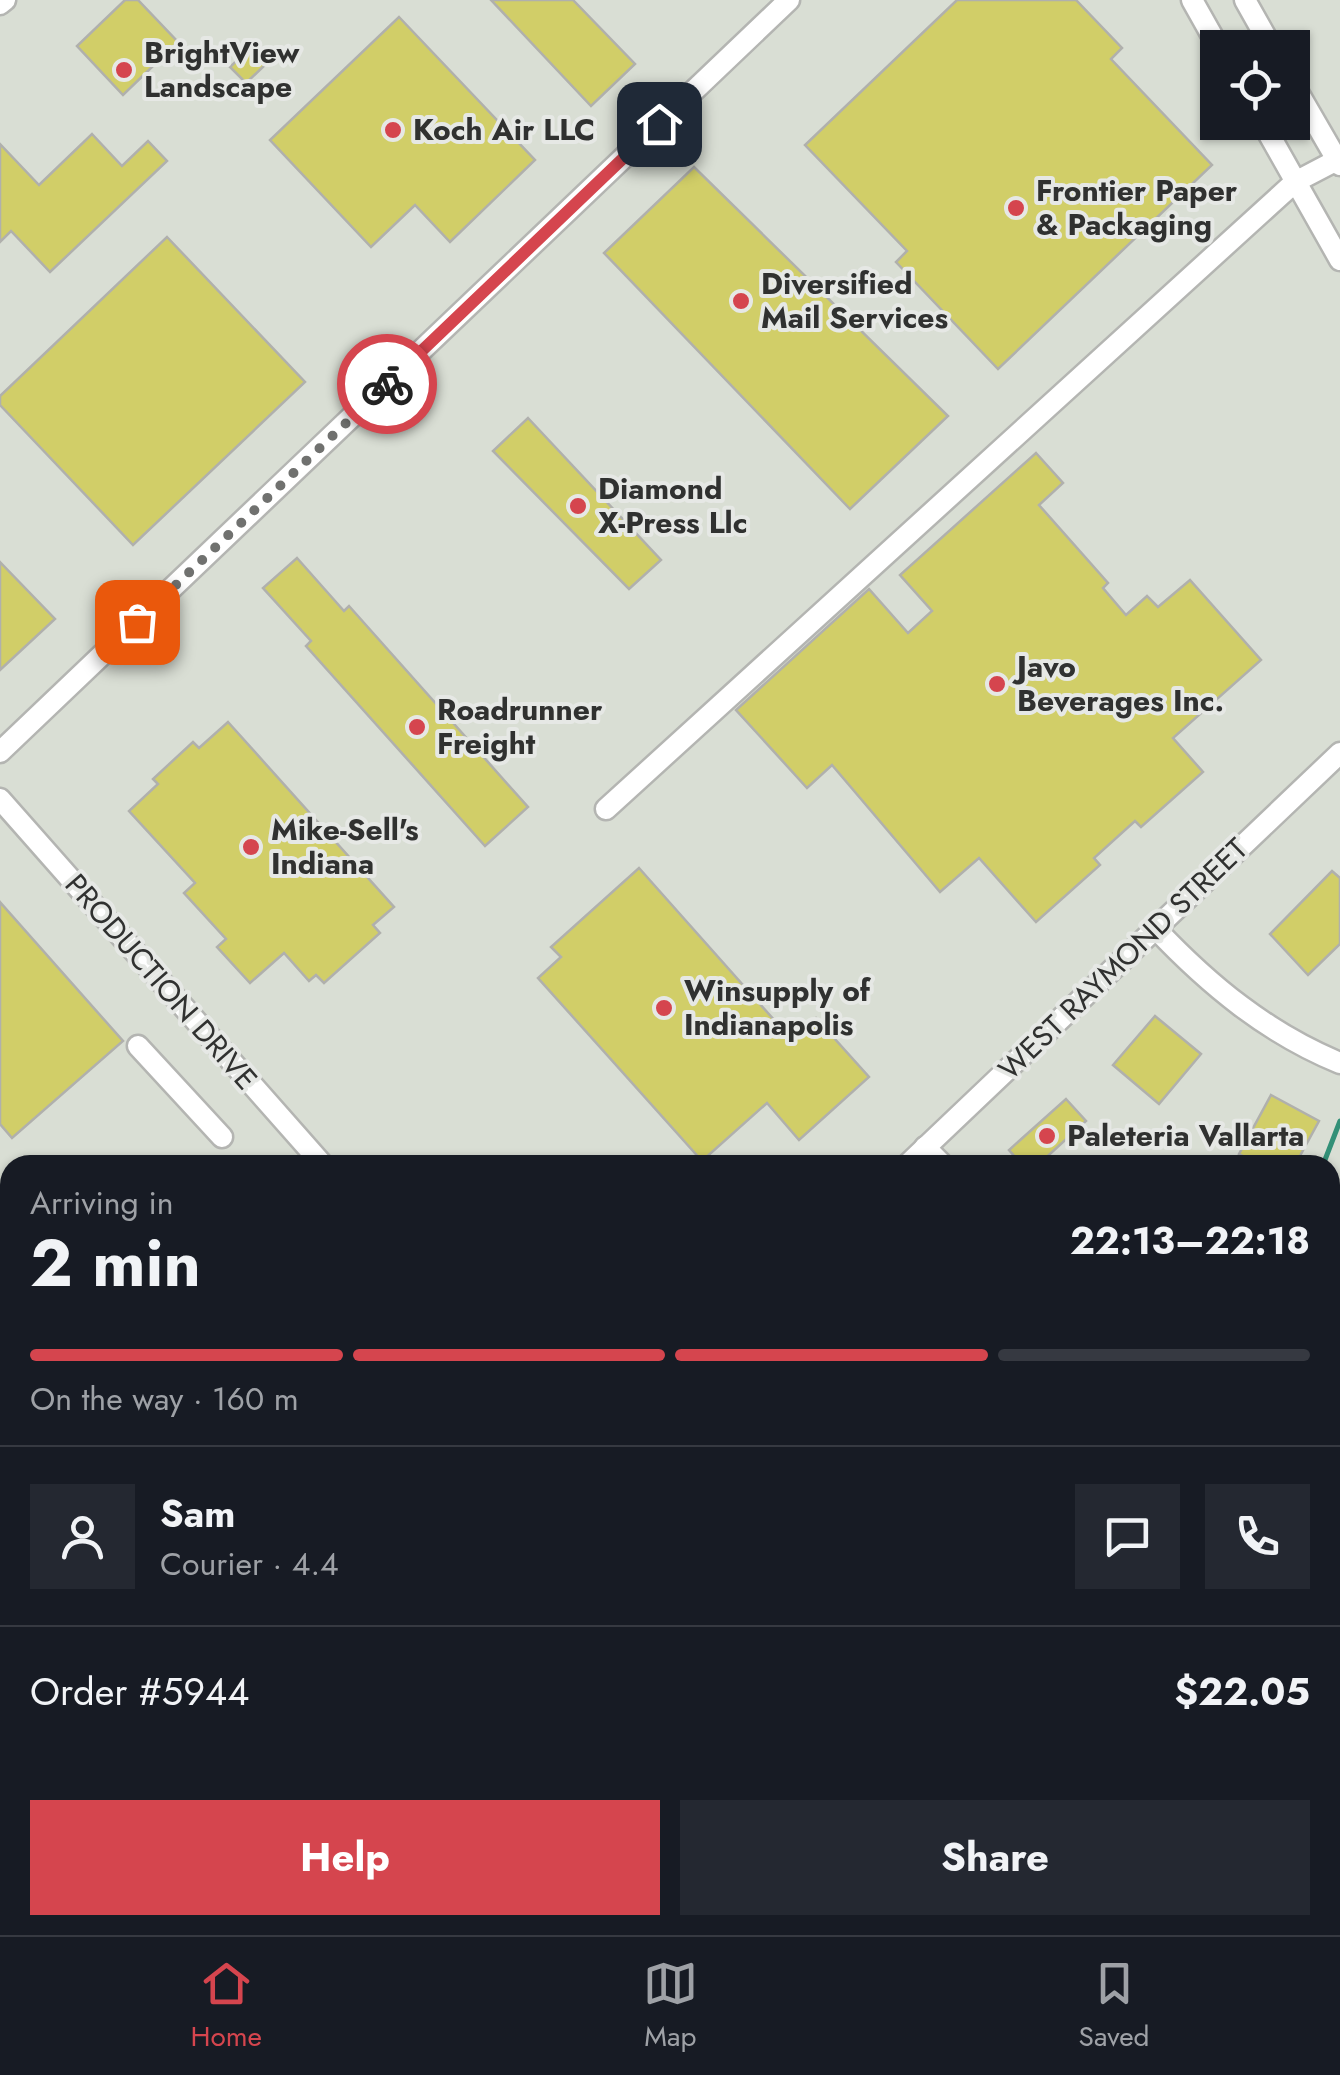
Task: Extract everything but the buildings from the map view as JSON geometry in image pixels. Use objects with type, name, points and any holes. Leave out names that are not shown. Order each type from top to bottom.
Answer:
[{"type":"street","points":[[0,752],[789,0]]},
{"type":"street","points":[[1192,0],[1209,30]]},
{"type":"street","points":[[1253,3],[1264,30]]},
{"type":"street","points":[[606,809],[1295,182],[1338,163],[1310,114]]},
{"type":"street","points":[[1272,140],[1340,260]]},
{"type":"street","name":"WEST RAYMOND STREET","points":[[918,1155],[1340,753]]},
{"type":"street","name":"PRODUCTION DRIVE","points":[[0,799],[315,1155]]},
{"type":"street","points":[[1156,928],[1239,1006],[1282,1035],[1340,1063]]},
{"type":"street","points":[[138,1046],[222,1137]]},
{"type":"street","points":[[926,1147],[933,1155]]},
{"type":"shaded area","points":[[0,0],[1340,0],[1340,1155],[0,1155]]},
{"type":"waterway","points":[[1327,1155],[1340,1121]]},
{"type":"way so far","points":[[137,622],[387,384]]},
{"type":"place","name":"BrightView Landscape","points":[[124,70]]},
{"type":"place","name":"Koch Air LLC","points":[[393,130]]},
{"type":"place","name":"Frontier Paper & Packaging","points":[[1016,208]]},
{"type":"place","name":"Diversified Mail Services","points":[[741,301]]},
{"type":"place","name":"Diamond X-Press Llc","points":[[578,506]]},
{"type":"place","name":"Javo Beverages Inc.","points":[[997,684]]},
{"type":"place","name":"Roadrunner Freight","points":[[417,727]]},
{"type":"place","name":"Mike-Sell's Indiana","points":[[251,847]]},
{"type":"place","name":"Winsupply of Indianapolis","points":[[664,1008]]},
{"type":"place","name":"Paleteria Vallarta","points":[[1047,1136]]},
{"type":"route","points":[[387,384],[659,124]]}]
